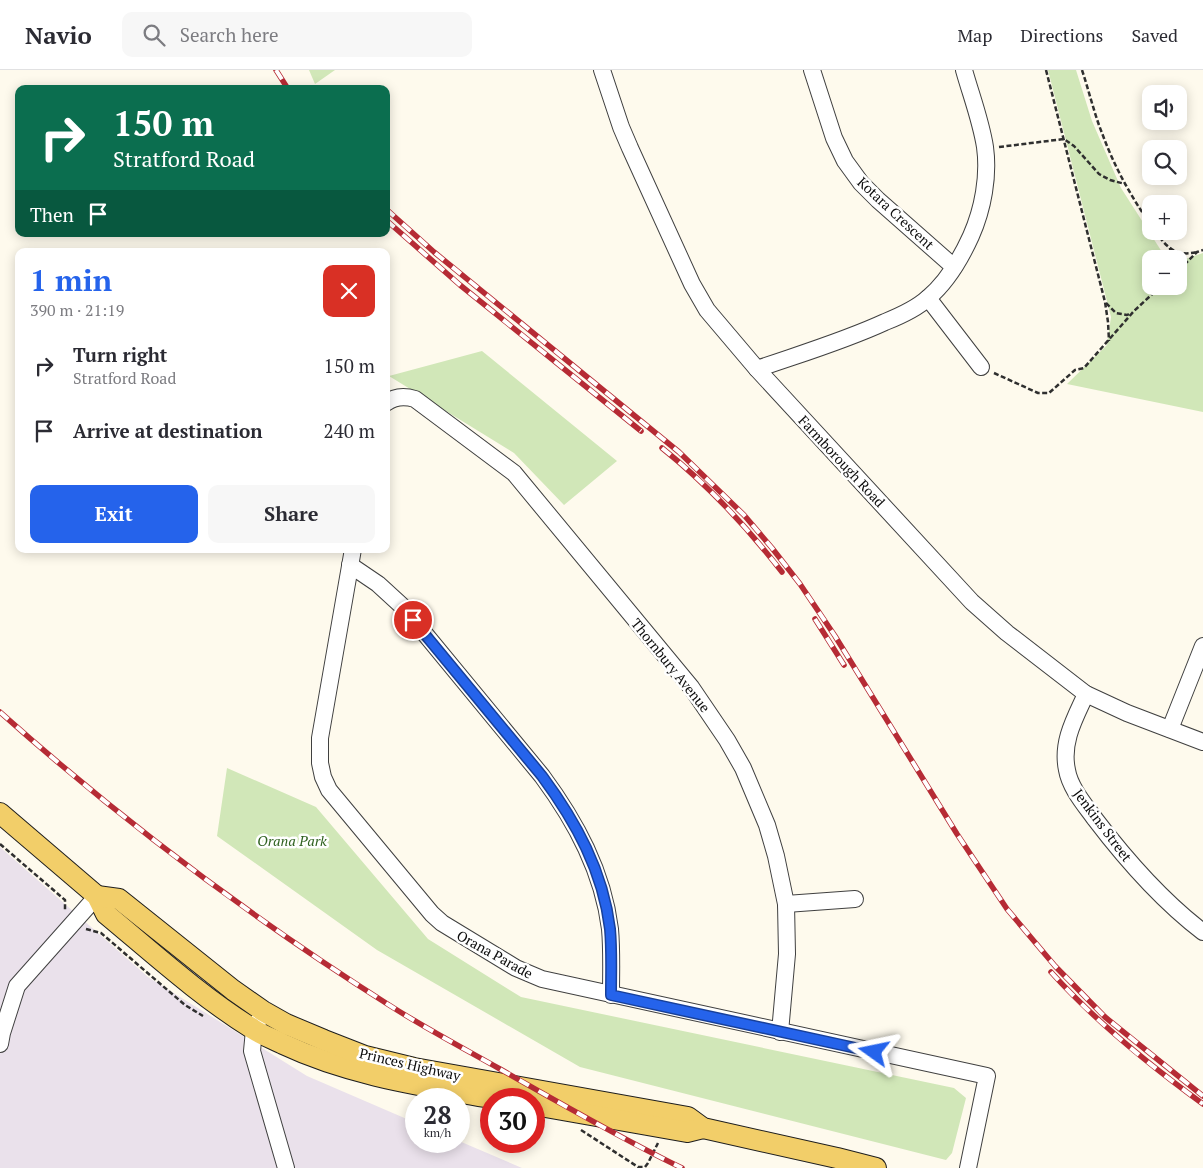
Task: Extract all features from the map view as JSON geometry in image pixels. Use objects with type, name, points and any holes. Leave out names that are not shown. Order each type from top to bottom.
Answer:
[{"type":"main road","name":"Princes Highway","points":[[0,813],[97,896],[106,914],[218,1005],[254,1030],[294,1049],[335,1065],[375,1077],[480,1096]]},
{"type":"main road","name":"Princes Highway","points":[[97,896],[119,899],[232,990],[263,1011],[286,1024],[365,1056],[423,1070],[688,1117],[703,1128],[876,1168]]},
{"type":"main road","name":"Princes Highway","points":[[545,1107],[687,1132],[703,1128]]},
{"type":"street","name":"Farmborough Road","points":[[602,70],[624,134],[692,284],[707,310],[757,369],[972,602],[1007,633],[1086,694],[1203,742]]},
{"type":"street","name":"Kotara Crescent","points":[[812,70],[834,138],[845,161],[878,200],[954,267]]},
{"type":"street","points":[[757,369],[867,331],[911,310],[928,298],[954,267],[966,248],[980,212],[985,168],[985,148],[981,128],[964,70]]},
{"type":"street","points":[[928,298],[981,367]]},
{"type":"street","name":"Thornbury Avenue","points":[[390,401],[407,397],[416,399],[514,472],[690,687],[727,740],[744,768],[753,789],[776,856],[786,904],[787,954],[780,1032]]},
{"type":"street","name":"Orana Parade","points":[[352,553],[320,738],[320,763],[323,777],[329,790],[442,923],[530,975],[611,995],[988,1076],[968,1168]]},
{"type":"street","points":[[350,565],[378,584],[402,606],[542,776],[562,803],[581,834],[603,896],[610,929],[611,995]]},
{"type":"street","points":[[1170,729],[1203,646]]},
{"type":"street","name":"Jenkins Street","points":[[1086,694],[1067,740],[1065,756],[1067,771],[1073,786],[1121,853],[1156,892],[1203,932]]},
{"type":"street","points":[[0,1044],[16,986],[97,896]]},
{"type":"street","points":[[786,904],[855,900]]},
{"type":"street","points":[[263,1011],[254,1030],[252,1051],[286,1168]]},
{"type":"path","points":[[1046,70],[1105,302],[1109,341]]},
{"type":"path","points":[[1082,70],[1102,133],[1126,184],[1142,211]]},
{"type":"path","points":[[985,148],[1064,140],[1074,146],[1099,174],[1110,180],[1126,184]]},
{"type":"path","points":[[1163,240],[1170,248],[1186,255],[1203,250]]},
{"type":"path","points":[[1187,262],[1197,252]]},
{"type":"path","points":[[981,367],[1038,393],[1049,393],[1075,370],[1084,368],[1134,311],[1151,295]]},
{"type":"path","points":[[1105,302],[1116,313],[1127,315],[1134,311]]},
{"type":"path","points":[[0,844],[65,900],[64,910]]},
{"type":"path","points":[[575,1126],[638,1167],[645,1167],[656,1148]]},
{"type":"shaded area","points":[[0,847],[148,977],[307,1076],[405,1118],[405,1153],[470,1153],[470,1146],[480,1150],[480,1153],[487,1153],[522,1168],[0,1168]]},
{"type":"green space","points":[[309,70],[335,70],[315,84]]},
{"type":"green space","points":[[1048,70],[1076,70],[1092,121],[1121,188],[1142,221],[1142,240],[1154,240],[1161,250],[1142,250],[1142,295],[1187,295],[1187,258],[1203,253],[1203,412],[1067,384],[1107,345],[1111,317]]},
{"type":"green space","points":[[482,351],[617,461],[564,505],[514,453],[390,376]]},
{"type":"green space","name":"Orana Park","points":[[227,768],[316,807],[428,939],[521,997],[954,1088],[966,1098],[952,1153],[946,1160],[580,1067],[377,950],[217,836]]},
{"type":"railway","points":[[276,70],[285,85]]},
{"type":"railway","points":[[390,213],[434,252],[679,452],[744,515],[800,584],[835,636],[957,834],[1007,909],[1055,966],[1105,1017],[1203,1096]]},
{"type":"railway","points":[[390,224],[460,285],[641,431]]},
{"type":"railway","points":[[662,448],[695,476],[726,507],[782,572]]},
{"type":"railway","points":[[815,619],[844,665]]},
{"type":"railway","points":[[0,712],[140,829],[287,938],[430,1030],[590,1120],[682,1168]]},
{"type":"railway","points":[[1051,972],[1123,1042],[1203,1104]]},
{"type":"route","points":[[413,620],[542,776],[562,803],[581,834],[603,896],[610,929],[611,995],[874,1052]]}]
